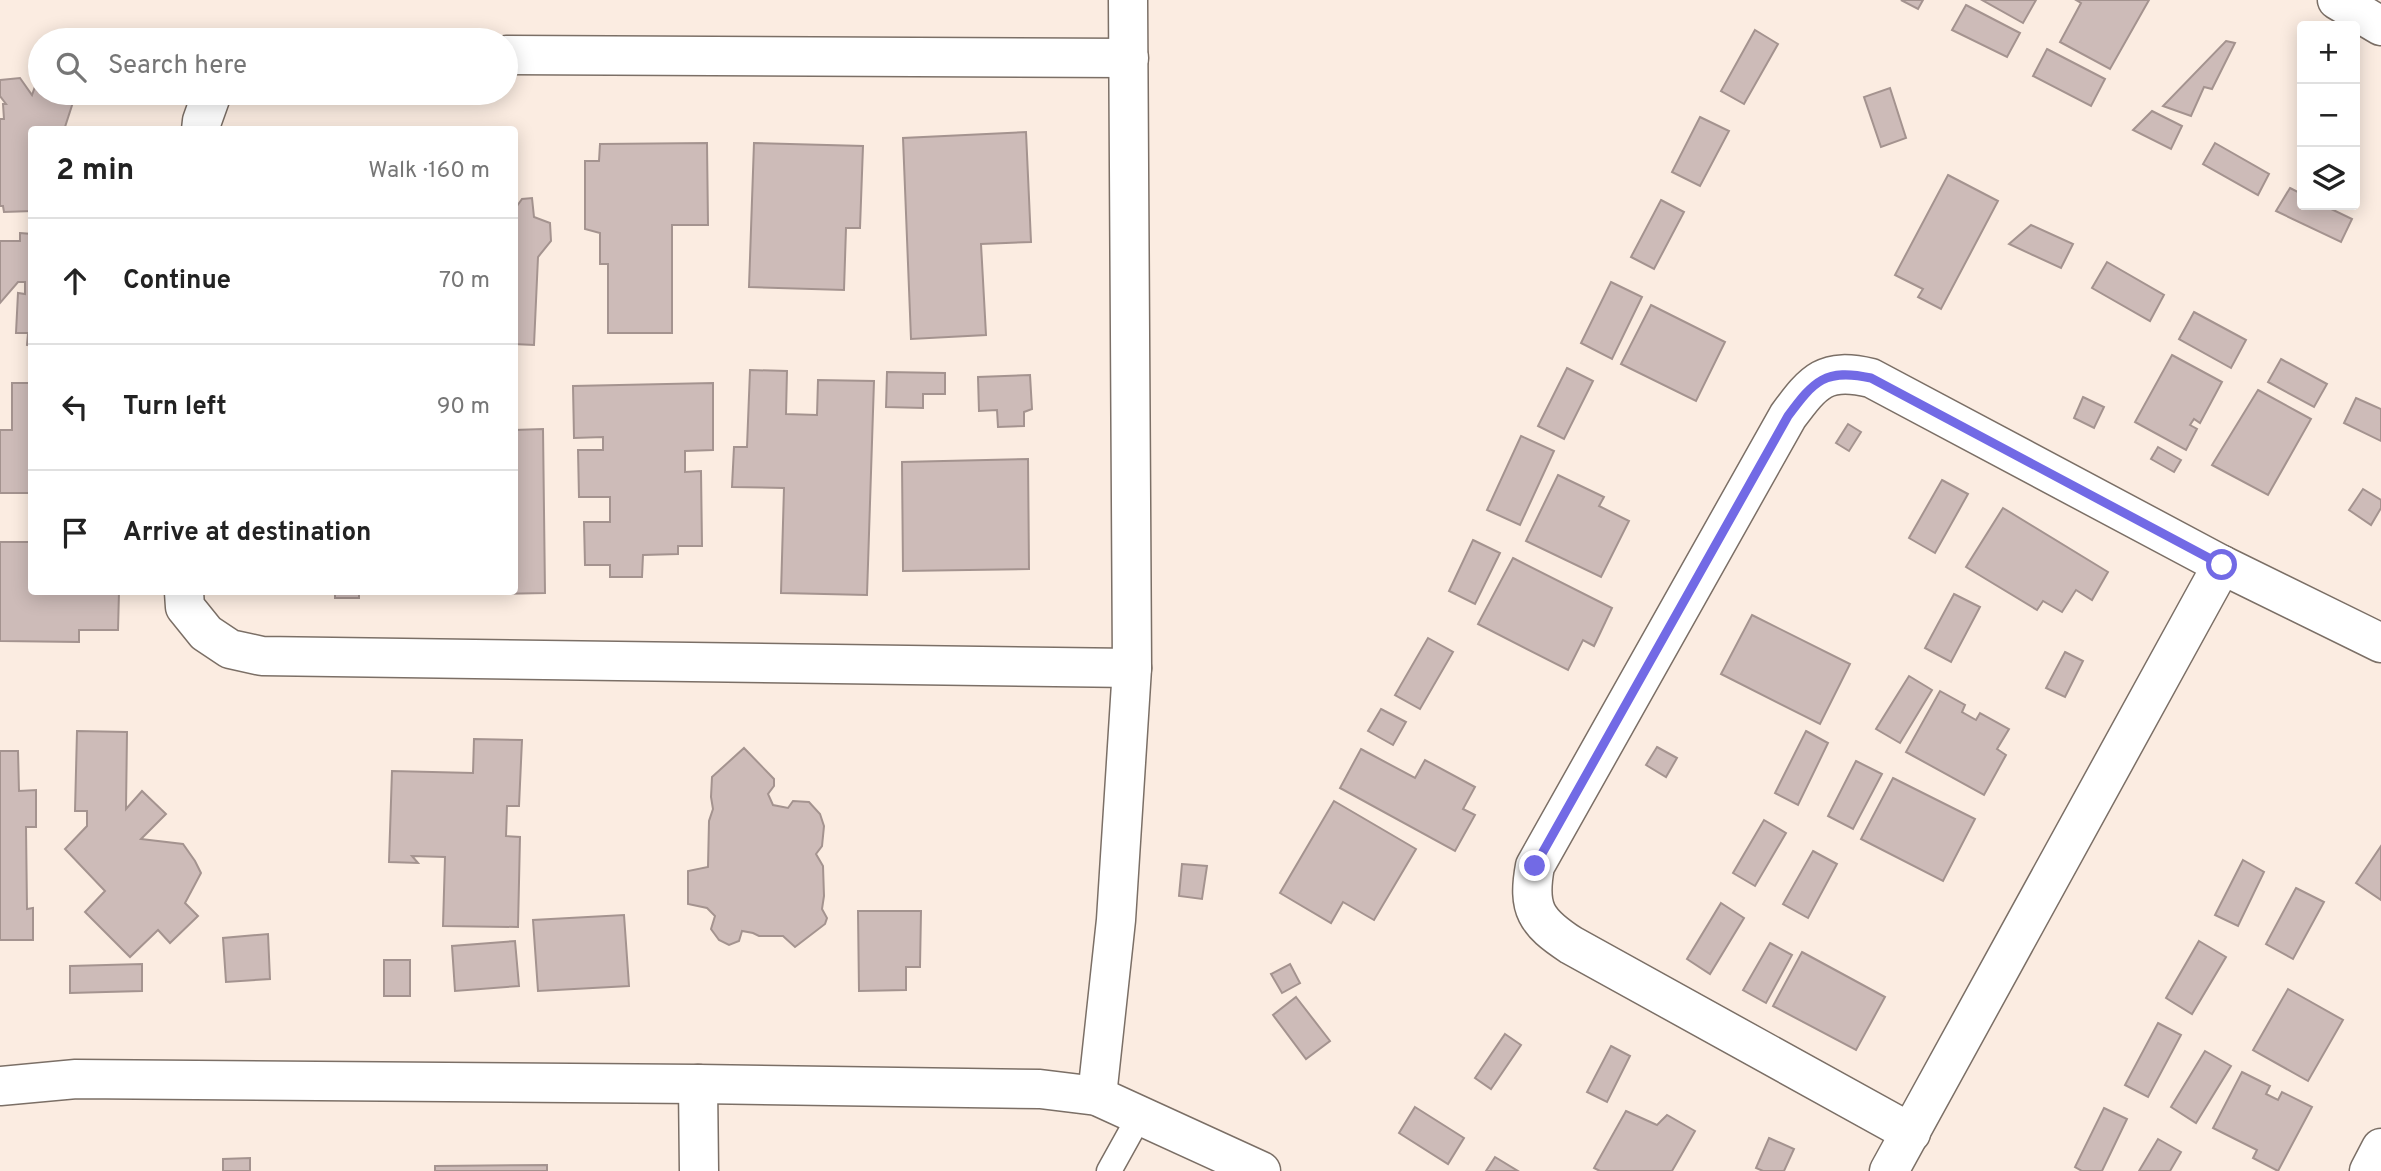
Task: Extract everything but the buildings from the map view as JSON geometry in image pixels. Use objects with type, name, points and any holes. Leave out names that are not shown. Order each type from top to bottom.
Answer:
[{"type":"street","points":[[1097,1096],[1116,920],[1132,668],[1128,0]]},
{"type":"street","points":[[2337,0],[2381,26]]},
{"type":"street","points":[[518,55],[1129,58]]},
{"type":"street","points":[[201,126],[208,105]]},
{"type":"street","points":[[1911,1133],[1551,932],[1537,914],[1530,892],[1535,866],[1788,416],[1807,390],[1827,376],[1849,373],[1871,378],[2222,565],[2381,643]]},
{"type":"street","points":[[1889,1171],[2222,565]]},
{"type":"street","points":[[184,595],[185,607],[206,633],[230,649],[262,656],[1132,668]]},
{"type":"street","points":[[0,1061],[76,1079]]},
{"type":"street","points":[[0,1086],[76,1079],[1040,1089],[1097,1096],[1261,1171]]},
{"type":"street","points":[[698,1084],[699,1171]]},
{"type":"street","points":[[2368,1171],[2381,1148]]},
{"type":"lane","points":[[1109,1171],[1139,1117]]},
{"type":"route","points":[[1535,866],[1788,416],[1807,390],[1827,376],[1849,373],[1871,378],[2222,565]]}]
